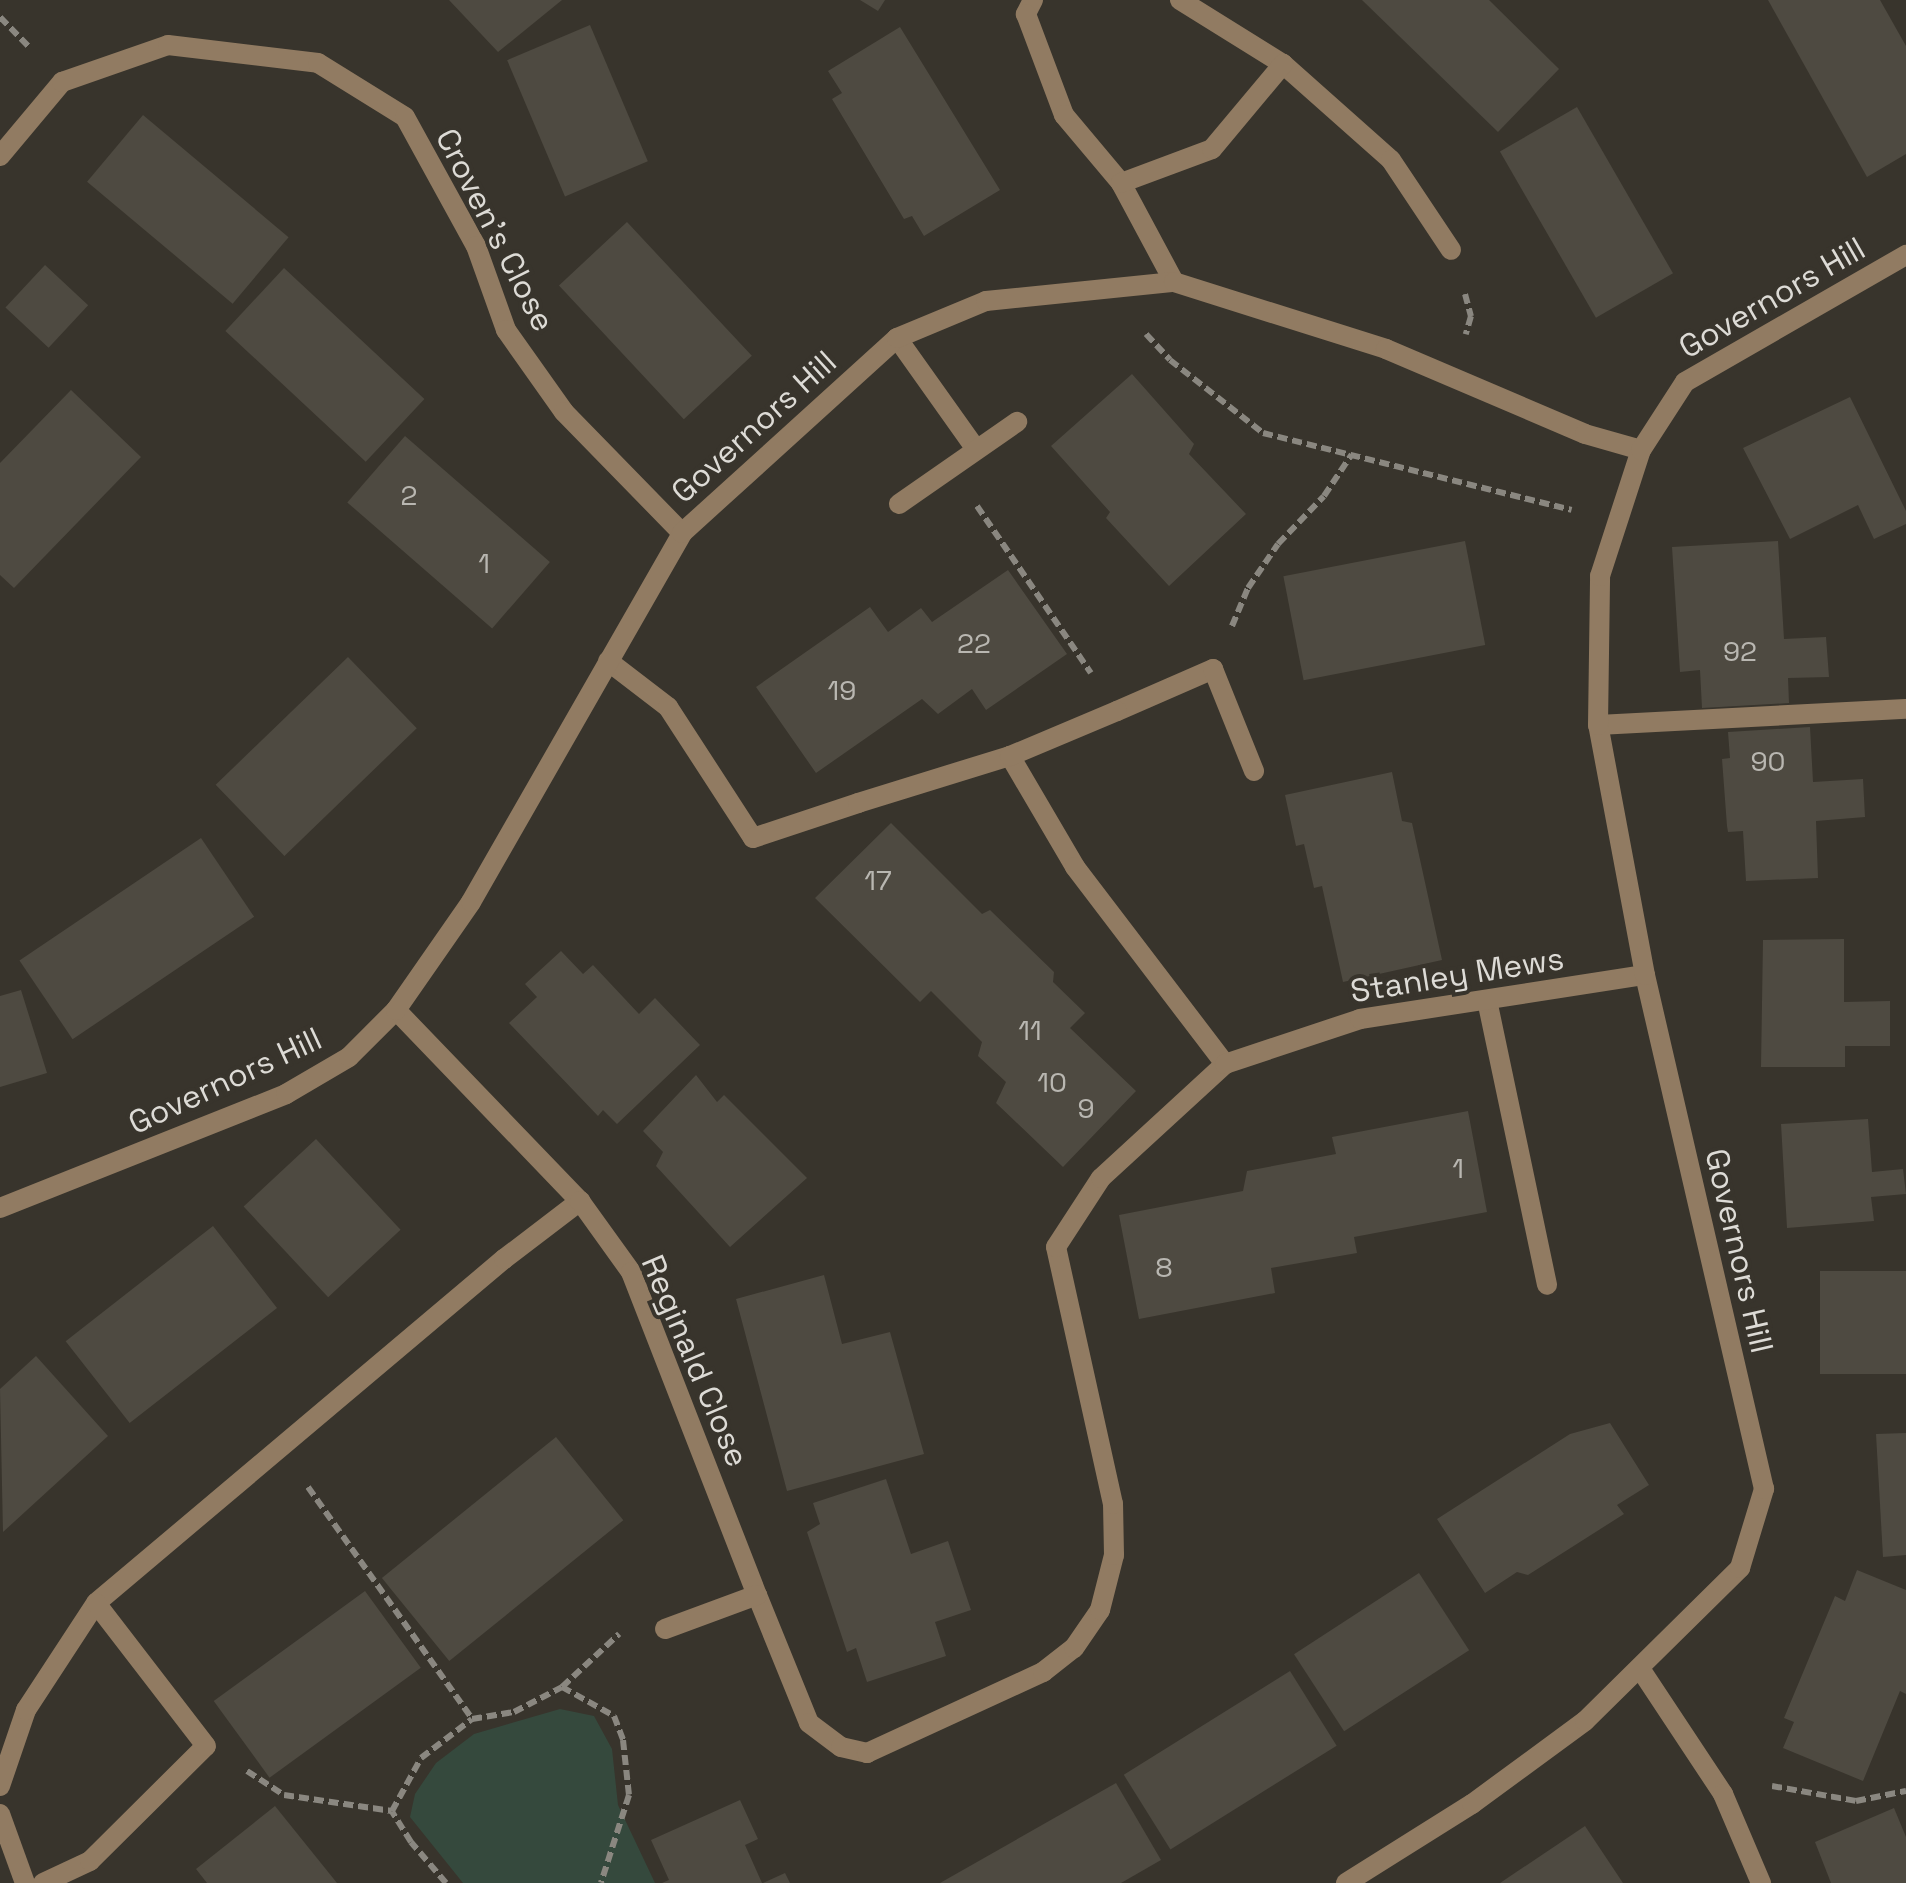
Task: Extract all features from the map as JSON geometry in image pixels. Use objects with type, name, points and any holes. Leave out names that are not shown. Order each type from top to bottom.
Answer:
[{"type":"street","points":[[1033,0],[1026,14],[1064,116],[1121,183],[1174,282]]},
{"type":"street","points":[[1180,0],[1284,64],[1391,160],[1451,250]]},
{"type":"street","name":"Croven's Close","points":[[0,156],[62,82],[168,45],[318,63],[404,118],[476,246],[506,330],[564,412],[682,532]]},
{"type":"street","points":[[1121,183],[1212,149],[1284,64]]},
{"type":"street","name":"Governors Hill","points":[[1346,1883],[1472,1804],[1585,1721],[1641,1670],[1740,1568],[1764,1489],[1645,975],[1598,726],[1600,576],[1640,450],[1684,382],[1906,255]]},
{"type":"street","name":"Governors Hill","points":[[0,1208],[286,1094],[349,1057],[396,1010],[471,902],[682,532],[897,338],[986,301],[1174,282],[1454,374],[1586,434],[1640,450]]},
{"type":"street","points":[[897,338],[976,449]]},
{"type":"street","points":[[899,504],[1017,422]]},
{"type":"street","points":[[608,661],[668,707],[752,838],[1010,756],[1214,669],[1254,771]]},
{"type":"street","points":[[1598,726],[1906,709]]},
{"type":"street","points":[[1010,756],[1075,867],[1225,1064]]},
{"type":"street","name":"Stanley Mews","points":[[1100,1178],[1225,1064],[1360,1018],[1645,975]]},
{"type":"street","points":[[1487,1000],[1547,1285]]},
{"type":"street","name":"Reginald Close","points":[[396,1010],[580,1202],[631,1272],[808,1722],[841,1747],[868,1753],[1043,1672],[1074,1648],[1100,1610],[1114,1555],[1114,1504],[1056,1247],[1100,1178]]},
{"type":"street","points":[[0,1786],[26,1710],[96,1603],[504,1259],[580,1202]]},
{"type":"street","points":[[665,1629],[758,1595]]},
{"type":"street","points":[[44,1883],[90,1861],[206,1746],[96,1603]]},
{"type":"street","points":[[1641,1670],[1723,1794],[1762,1883]]},
{"type":"street","points":[[0,1814],[25,1883]]},
{"type":"path","points":[[1451,250],[1472,316],[1454,374]]},
{"type":"path","points":[[1142,285],[1144,332],[1170,360],[1263,433],[1535,498],[1616,524]]},
{"type":"path","points":[[1214,669],[1248,588],[1278,544],[1324,496],[1352,454]]},
{"type":"path","points":[[951,468],[1117,711]]},
{"type":"path","points":[[278,1450],[472,1719]]},
{"type":"path","points":[[392,1812],[421,1758],[472,1719],[514,1712],[562,1688],[614,1635],[665,1629]]},
{"type":"path","points":[[562,1688],[614,1716],[623,1740],[629,1795],[600,1883]]},
{"type":"path","points":[[206,1746],[284,1795],[392,1812],[411,1842],[446,1883]]},
{"type":"path","points":[[1769,1786],[1856,1801],[1906,1790]]},
{"type":"green space","points":[[560,1709],[594,1716],[612,1749],[618,1805],[655,1883],[463,1883],[410,1817],[415,1794],[436,1763],[474,1734]]},
{"type":"building","points":[[449,0],[562,0],[498,52]]},
{"type":"building","points":[[860,0],[885,0],[878,11]]},
{"type":"building","points":[[1362,0],[1489,0],[1559,69],[1498,132]]},
{"type":"building","points":[[1768,0],[1880,0],[1906,46],[1906,154],[1867,177]]},
{"type":"building","points":[[590,25],[648,161],[565,196],[507,60]]},
{"type":"building","points":[[900,27],[1000,190],[924,236],[912,216],[904,219],[832,99],[842,93],[828,71]]},
{"type":"building","points":[[1577,107],[1673,273],[1596,318],[1500,152]]},
{"type":"building","points":[[143,115],[289,237],[233,304],[87,182]]},
{"type":"building","points":[[627,222],[752,356],[684,419],[559,285]]},
{"type":"building","points":[[45,265],[88,305],[49,348],[5,307]]},
{"type":"building","points":[[284,268],[424,399],[366,462],[225,331]]},
{"type":"building","points":[[1132,374],[1194,444],[1189,454],[1246,514],[1169,586],[1106,518],[1110,512],[1051,446]]},
{"type":"building","points":[[71,390],[141,457],[14,588],[0,575],[0,463]]},
{"type":"building","points":[[1850,397],[1906,511],[1906,524],[1874,539],[1858,505],[1790,539],[1743,448]]},
{"type":"building","points":[[405,436],[550,562],[492,628],[347,502]]},
{"type":"building","points":[[1465,541],[1485,645],[1304,680],[1283,576]]},
{"type":"building","points":[[1778,541],[1784,639],[1826,637],[1829,677],[1788,678],[1789,703],[1702,708],[1700,670],[1680,672],[1672,547]]},
{"type":"building","points":[[1008,570],[1067,654],[986,710],[972,689],[938,714],[922,699],[816,773],[756,687],[870,607],[888,632],[921,608],[932,622]]},
{"type":"building","points":[[348,657],[417,728],[284,856],[216,785]]},
{"type":"building","points":[[1810,727],[1813,782],[1863,779],[1865,817],[1816,821],[1818,878],[1746,881],[1743,831],[1728,832],[1727,826],[1722,759],[1730,758],[1728,732]]},
{"type":"building","points":[[1392,772],[1402,821],[1412,823],[1442,960],[1343,982],[1322,886],[1314,888],[1304,844],[1296,846],[1285,795]]},
{"type":"building","points":[[891,823],[982,914],[990,910],[1054,972],[1053,982],[1085,1013],[1070,1028],[1136,1091],[1063,1167],[996,1103],[1006,1082],[978,1056],[982,1042],[931,991],[920,1002],[815,898]]},
{"type":"building","points":[[201,838],[254,917],[73,1039],[19,960]]},
{"type":"building","points":[[1844,939],[1844,1002],[1890,1001],[1890,1046],[1845,1046],[1845,1067],[1761,1067],[1763,940]]},
{"type":"building","points":[[561,951],[583,974],[593,965],[639,1014],[655,998],[700,1045],[617,1124],[603,1110],[598,1116],[509,1023],[537,997],[525,984]]},
{"type":"building","points":[[21,990],[47,1073],[0,1087],[0,996]]},
{"type":"building","points":[[696,1075],[717,1102],[724,1095],[807,1178],[730,1247],[656,1166],[663,1152],[643,1131]]},
{"type":"building","points":[[1468,1111],[1487,1212],[1354,1237],[1357,1253],[1271,1268],[1275,1293],[1139,1319],[1119,1215],[1243,1191],[1247,1171],[1336,1154],[1332,1137]]},
{"type":"building","points":[[1868,1119],[1872,1172],[1903,1169],[1906,1194],[1871,1197],[1874,1221],[1787,1228],[1781,1124]]},
{"type":"building","points":[[316,1139],[401,1230],[328,1297],[244,1207]]},
{"type":"building","points":[[213,1226],[277,1308],[130,1423],[66,1341]]},
{"type":"building","points":[[1820,1271],[1906,1271],[1906,1374],[1820,1374]]},
{"type":"building","points":[[824,1275],[842,1344],[890,1332],[924,1454],[787,1491],[736,1299]]},
{"type":"building","points":[[36,1356],[108,1436],[3,1532],[0,1389]]},
{"type":"building","points":[[1610,1423],[1649,1485],[1617,1505],[1624,1514],[1528,1575],[1517,1572],[1485,1593],[1437,1519],[1570,1434]]},
{"type":"building","points":[[1906,1433],[1906,1555],[1883,1557],[1876,1434]]},
{"type":"building","points":[[556,1437],[623,1520],[449,1661],[382,1578]]},
{"type":"building","points":[[886,1479],[911,1554],[948,1541],[971,1610],[935,1622],[946,1656],[867,1682],[856,1648],[847,1652],[807,1532],[820,1524],[813,1503]]},
{"type":"building","points":[[1857,1570],[1906,1590],[1906,1694],[1900,1691],[1863,1781],[1783,1748],[1794,1722],[1784,1718],[1835,1596],[1845,1601]]},
{"type":"building","points":[[1419,1573],[1469,1650],[1344,1731],[1294,1654]]},
{"type":"building","points":[[365,1591],[421,1668],[270,1778],[214,1701]]},
{"type":"building","points":[[1290,1671],[1337,1746],[1170,1849],[1124,1775]]},
{"type":"building","points":[[1116,1783],[1161,1860],[1121,1883],[940,1883]]},
{"type":"building","points":[[740,1800],[758,1839],[745,1845],[762,1883],[662,1883],[669,1880],[651,1840]]},
{"type":"building","points":[[275,1806],[337,1883],[207,1883],[196,1869]]},
{"type":"building","points":[[1894,1808],[1906,1837],[1906,1883],[1831,1883],[1815,1842]]},
{"type":"building","points":[[1585,1826],[1623,1883],[1500,1883]]},
{"type":"building","points":[[785,1873],[790,1883],[763,1883]]}]
